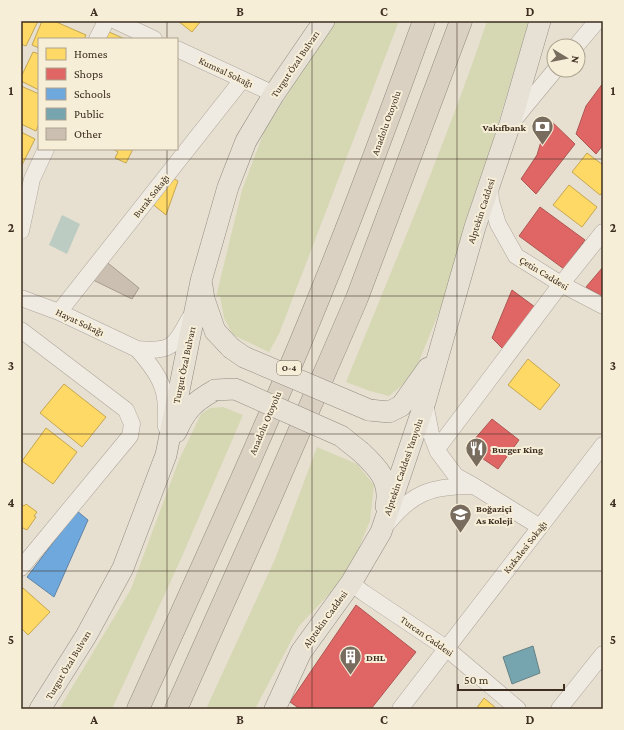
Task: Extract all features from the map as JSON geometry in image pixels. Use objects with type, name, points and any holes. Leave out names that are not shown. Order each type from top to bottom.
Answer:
[{"type":"highway","name":"Anadolu Otoyolu","points":[[138,709],[238,487],[325,283],[357,204],[424,21]]},
{"type":"highway","points":[[176,709],[269,501],[357,298],[461,21]]},
{"type":"main road","name":"Turgut Özal Bulvarı","points":[[40,709],[86,636],[123,568],[166,455],[202,281],[228,187],[246,141],[274,94],[324,21]]},
{"type":"main road","name":"Alptekin Caddesi","points":[[425,402],[475,227],[490,179],[510,124],[540,21]]},
{"type":"main road","points":[[202,281],[204,299],[216,331],[231,348],[244,358],[369,410],[389,412],[401,406],[438,354]]},
{"type":"main road","points":[[166,455],[180,422],[192,406],[202,397],[215,390],[234,389],[341,436],[378,468],[388,495],[380,532]]},
{"type":"main road","name":"Alptekin Caddesi Yanyolu","points":[[380,532],[425,402]]},
{"type":"main road","name":"Alptekin Caddesi","points":[[275,709],[301,652],[351,583],[380,532]]},
{"type":"street","points":[[98,38],[115,21],[152,38]]},
{"type":"street","points":[[583,38],[597,21]]},
{"type":"street","name":"Kumsal Sokağı","points":[[178,50],[274,94]]},
{"type":"street","points":[[510,124],[549,78]]},
{"type":"street","name":"Burak Sokağı","points":[[59,312],[242,80]]},
{"type":"street","points":[[21,231],[32,179],[46,150]]},
{"type":"street","name":"Çetin Caddesi","points":[[490,179],[491,201],[498,224],[516,256],[561,284],[603,306]]},
{"type":"street","points":[[437,449],[561,284],[603,232]]},
{"type":"street","name":"Hayat Sokağı","points":[[21,298],[59,312],[137,349]]},
{"type":"street","points":[[137,349],[164,349],[171,346],[178,340],[195,309]]},
{"type":"street","points":[[21,330],[126,410],[132,424],[130,436],[21,568]]},
{"type":"street","points":[[137,349],[148,360],[164,388],[166,407],[166,455]]},
{"type":"street","points":[[425,402],[430,434],[437,449],[456,476],[540,527]]},
{"type":"street","name":"Kızkalesi Sokağı","points":[[400,709],[603,445]]},
{"type":"street","points":[[380,532],[398,510],[414,497],[434,489],[450,486],[474,486]]},
{"type":"street","name":"Turcan Caddesi","points":[[351,583],[446,648],[518,709]]},
{"type":"street","points":[[559,709],[603,654]]},
{"type":"green space","points":[[333,21],[399,21],[279,334],[269,352],[233,335],[224,318],[220,296],[216,297],[242,190],[264,132]]},
{"type":"green space","points":[[487,21],[529,21],[448,290],[413,376],[389,396],[370,391],[346,382],[455,112]]},
{"type":"green space","points":[[223,407],[243,415],[180,561],[112,709],[59,709],[131,589],[179,460],[201,414],[210,408]]},
{"type":"green space","points":[[317,447],[357,464],[374,485],[370,521],[348,574],[299,626],[255,709],[206,709],[275,559]]},
{"type":"shaded area","points":[[62,215],[80,224],[67,254],[49,245]]},
{"type":"building: Homes","points":[[21,21],[38,21],[26,46],[21,44]]},
{"type":"building: Homes","points":[[42,21],[54,21],[86,35],[84,38],[38,38],[38,48],[32,45]]},
{"type":"building: Homes","points":[[178,21],[201,21],[192,32]]},
{"type":"building: Homes","points":[[109,32],[123,38],[106,38]]},
{"type":"building: Homes","points":[[33,52],[38,54],[38,90],[21,81],[21,77]]},
{"type":"building: Homes","points":[[21,86],[38,94],[38,126],[36,131],[21,124]]},
{"type":"building: Homes","points":[[21,132],[35,139],[21,167]]},
{"type":"building: Homes","points":[[115,150],[132,150],[126,163],[115,158],[118,152]]},
{"type":"building: Homes","points":[[587,153],[603,165],[603,192],[600,195],[572,172]]},
{"type":"building: Homes","points":[[169,176],[178,181],[166,215],[150,202]]},
{"type":"building: Homes","points":[[569,185],[597,207],[582,227],[553,205]]},
{"type":"building: Homes","points":[[528,359],[560,385],[540,410],[508,385]]},
{"type":"building: Homes","points":[[64,384],[106,417],[82,447],[40,413]]},
{"type":"building: Homes","points":[[46,428],[77,452],[53,484],[22,461]]},
{"type":"building: Homes","points":[[21,504],[24,506],[26,504],[37,512],[34,516],[36,517],[27,530],[23,528],[21,530]]},
{"type":"building: Homes","points":[[23,588],[50,612],[28,635],[21,628],[21,590]]},
{"type":"building: Homes","points":[[484,698],[497,709],[476,709]]},
{"type":"building: Shops","points":[[603,83],[603,145],[596,154],[576,134],[586,106]]},
{"type":"building: Shops","points":[[548,118],[575,144],[536,194],[521,179],[537,155]]},
{"type":"building: Shops","points":[[540,207],[585,240],[564,269],[519,236]]},
{"type":"building: Shops","points":[[603,267],[603,297],[586,287]]},
{"type":"building: Shops","points":[[512,290],[535,307],[504,350],[492,338]]},
{"type":"building: Shops","points":[[492,419],[519,440],[498,469],[467,448]]},
{"type":"building: Shops","name":"DHL","points":[[356,605],[416,652],[371,709],[300,709],[290,702]]},
{"type":"building: Schools","points":[[77,511],[88,520],[54,597],[27,577]]},
{"type":"building: Public","points":[[533,646],[540,673],[512,684],[503,657]]},
{"type":"building: Other","points":[[104,260],[139,288],[132,299],[91,279]]},
{"type":"place","name":"Vakıfbank","points":[[542,146]]},
{"type":"place","name":"Burger King","points":[[477,468]]},
{"type":"place","name":"Boğaziçi As Koleji","points":[[461,534]]},
{"type":"place","name":"DHL","points":[[351,676]]}]
